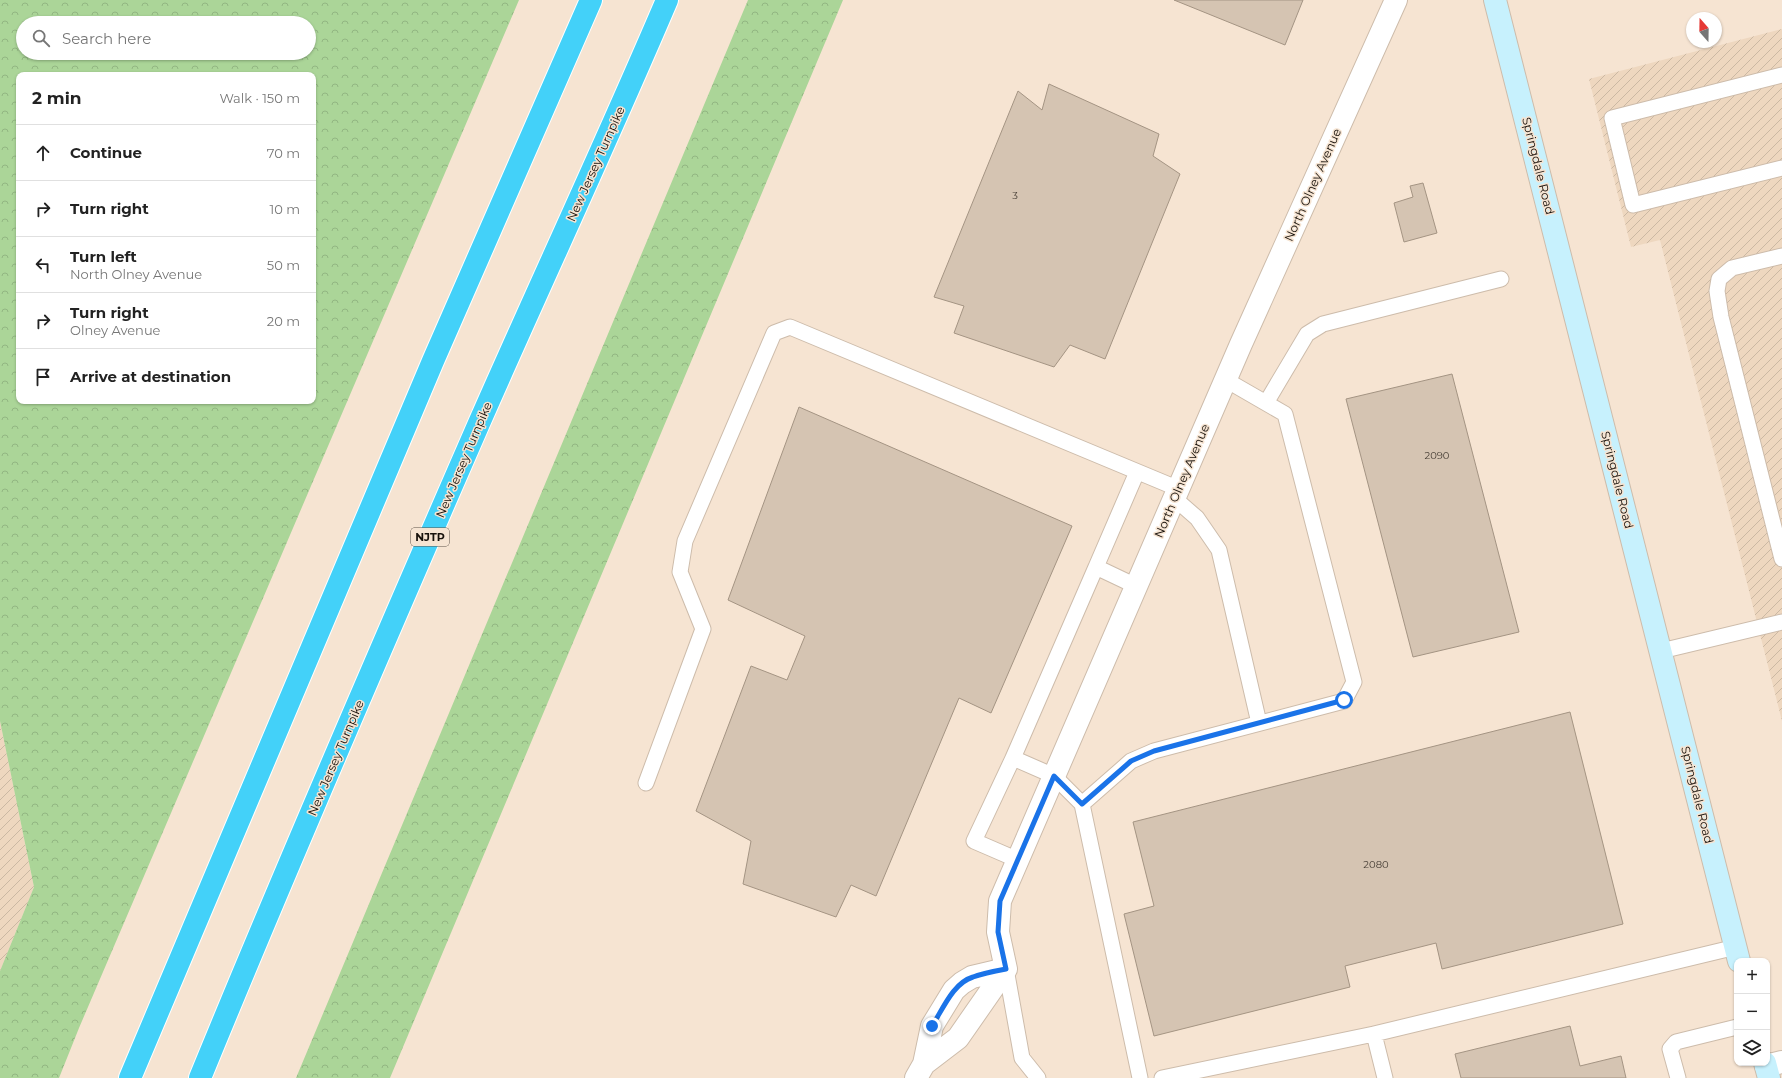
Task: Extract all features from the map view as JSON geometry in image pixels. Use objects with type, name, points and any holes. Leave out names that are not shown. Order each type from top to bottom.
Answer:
[{"type":"highway","points":[[130,1078],[433,360],[591,0]]},
{"type":"highway","name":"New Jersey Turnpike","points":[[200,1078],[478,426],[609,136],[667,0]]},
{"type":"main road","name":"Springdale Road","points":[[1495,0],[1738,954]]},
{"type":"street","name":"North Olney Avenue","points":[[1006,969],[998,932],[1000,901],[1226,380],[1396,0]]},
{"type":"street","points":[[920,1071],[958,1038],[1006,969]]},
{"type":"street","points":[[920,1071],[932,1026],[954,990],[962,982],[972,977],[1006,969]]},
{"type":"lane","points":[[1782,75],[1612,118],[1633,205],[1782,168]]},
{"type":"lane","points":[[1782,256],[1732,268],[1719,279],[1717,291],[1721,317],[1782,559]]},
{"type":"lane","points":[[1266,403],[1307,334],[1323,324],[1500,279]]},
{"type":"lane","points":[[646,783],[703,629],[680,572],[685,541],[774,334],[790,327],[1137,472],[1177,494],[1197,518],[1219,550],[1259,723]]},
{"type":"lane","points":[[1082,804],[1131,761],[1154,751],[1344,700],[1354,682],[1285,414],[1226,380]]},
{"type":"lane","points":[[1018,860],[974,841],[1013,758],[1137,472]]},
{"type":"lane","points":[[1096,567],[1136,586]]},
{"type":"lane","points":[[1661,652],[1782,622]]},
{"type":"lane","points":[[1013,758],[1054,776],[1082,804],[1140,1078]]},
{"type":"lane","points":[[1162,1078],[1374,1034],[1738,954]]},
{"type":"lane","points":[[1006,969],[1022,1058],[1038,1078]]},
{"type":"lane","points":[[1678,1078],[1670,1049],[1676,1042],[1734,1028]]},
{"type":"lane","points":[[1374,1034],[1385,1078]]},
{"type":"shaded area","points":[[1782,29],[1782,721],[1660,240],[1631,247],[1589,79],[1709,48],[1722,48],[1722,45]]},
{"type":"shaded area","points":[[0,721],[34,887],[0,971]]},
{"type":"green space","points":[[0,0],[519,0],[79,1028],[59,1078],[0,1078],[0,971],[34,887],[0,721]]},
{"type":"green space","points":[[748,0],[843,0],[390,1078],[296,1078]]},
{"type":"building","points":[[1174,0],[1303,0],[1285,45]]},
{"type":"building","points":[[1049,84],[1159,134],[1153,156],[1180,174],[1105,359],[1070,345],[1054,367],[954,333],[964,306],[934,297],[1018,91],[1042,110]]},
{"type":"building","points":[[1423,183],[1437,233],[1404,242],[1394,203],[1413,197],[1410,186]]},
{"type":"building","points":[[1452,374],[1519,632],[1413,657],[1346,399]]},
{"type":"building","points":[[799,407],[1072,526],[991,713],[959,698],[876,896],[851,885],[836,917],[743,884],[751,841],[696,811],[751,666],[787,680],[805,636],[728,600]]},
{"type":"building","points":[[1570,712],[1623,924],[1442,969],[1436,943],[1345,966],[1350,987],[1154,1036],[1124,914],[1154,906],[1133,822]]},
{"type":"building","points":[[1570,1026],[1580,1066],[1621,1056],[1626,1078],[1461,1078],[1455,1054]]},
{"type":"route","points":[[932,1026],[954,990],[962,982],[972,977],[1006,969],[998,932],[1000,901],[1054,776],[1082,804],[1131,761],[1154,751],[1344,700]]}]
